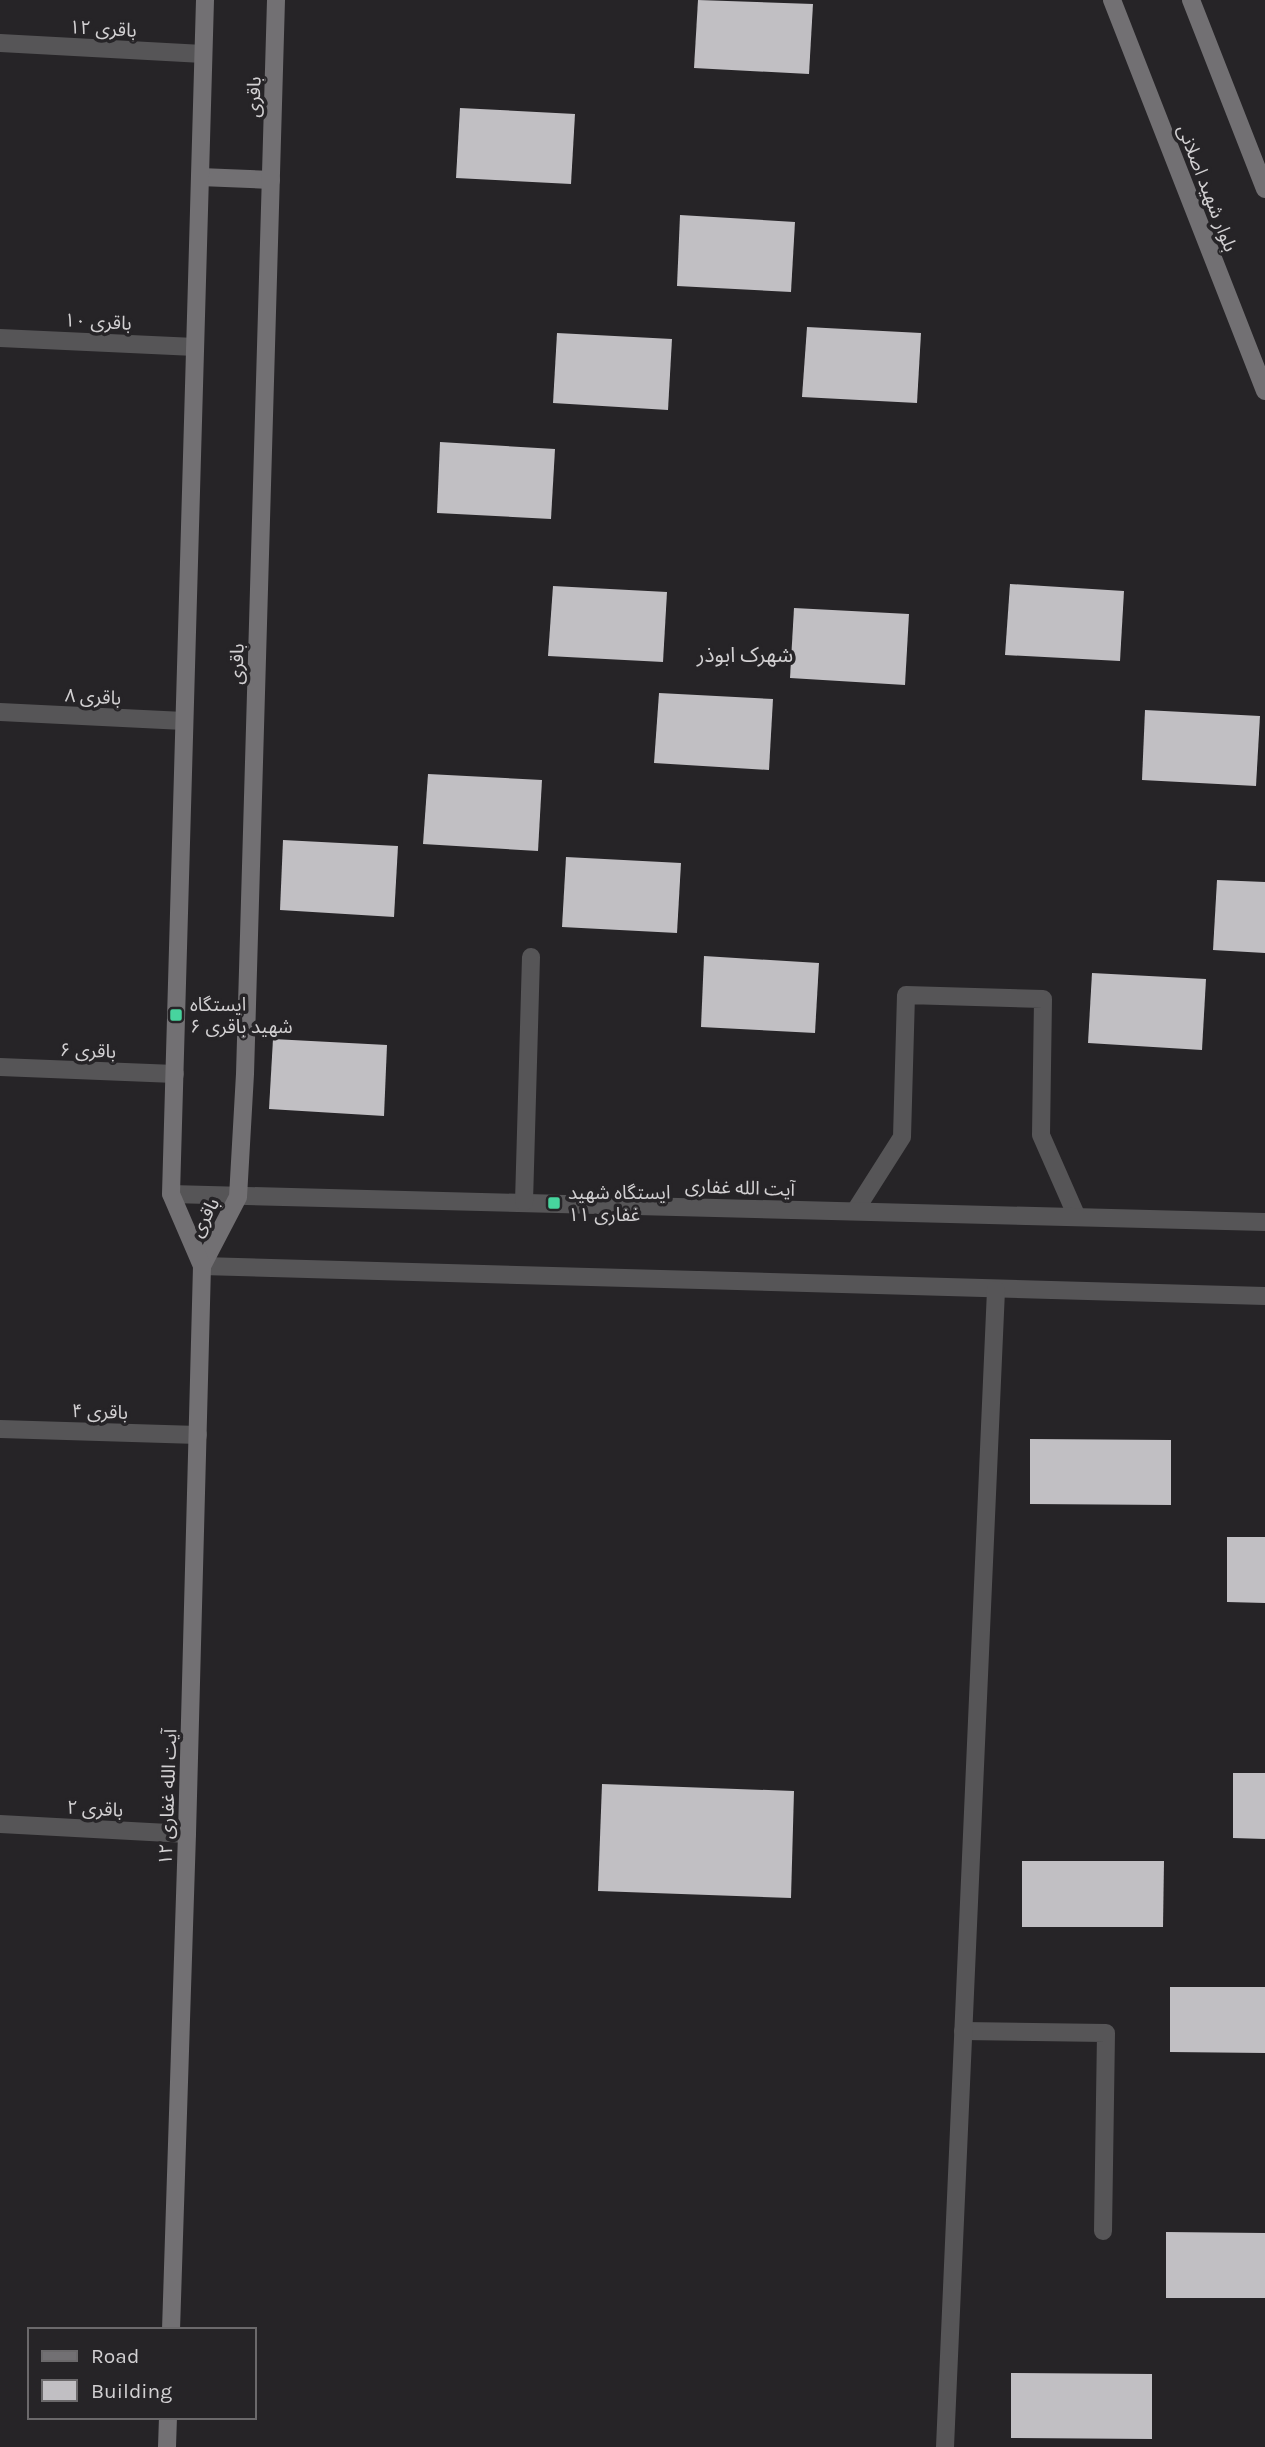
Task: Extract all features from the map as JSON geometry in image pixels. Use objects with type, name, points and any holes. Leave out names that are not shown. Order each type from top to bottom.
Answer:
[{"type":"street","name":"باقری","points":[[202,1266],[171,1194],[205,0]]},
{"type":"street","name":"باقری","points":[[202,1266],[238,1197],[245,1060],[276,0]]},
{"type":"street","name":"بلوار شهید اصلانی","points":[[1112,0],[1265,391]]},
{"type":"street","points":[[1191,0],[1265,189]]},
{"type":"street","name":"باقری ۱۲","points":[[0,43],[203,54]]},
{"type":"street","points":[[200,177],[271,180]]},
{"type":"street","name":"باقری ۱۰","points":[[0,338],[195,346]]},
{"type":"street","name":"باقری ۸","points":[[0,712],[184,721]]},
{"type":"street","points":[[524,1202],[531,957]]},
{"type":"street","points":[[855,1211],[902,1137],[906,995],[1043,999],[1041,1135],[1077,1217]]},
{"type":"street","name":"باقری ۶","points":[[0,1067],[175,1074]]},
{"type":"street","name":"آیت الله غفاری","points":[[171,1194],[1265,1222]]},
{"type":"street","points":[[202,1266],[1265,1296]]},
{"type":"street","name":"آیت الله غفاری ۱۲","points":[[171,2328],[202,1266]]},
{"type":"street","points":[[945,2447],[996,1290]]},
{"type":"street","name":"باقری ۴","points":[[0,1429],[198,1435]]},
{"type":"street","name":"باقری ۲","points":[[0,1824],[187,1834]]},
{"type":"street","points":[[963,2031],[1106,2033],[1103,2231]]},
{"type":"street","points":[[167,2447],[168,2419]]},
{"type":"building","points":[[698,0],[813,4],[809,74],[694,68]]},
{"type":"building","points":[[460,108],[575,114],[571,184],[456,178]]},
{"type":"building","points":[[680,215],[795,222],[791,292],[677,286]]},
{"type":"building","points":[[807,327],[921,333],[917,403],[802,397]]},
{"type":"building","points":[[557,333],[672,339],[668,410],[553,403]]},
{"type":"building","points":[[440,442],[555,449],[551,519],[437,513]]},
{"type":"building","points":[[1010,584],[1124,591],[1120,661],[1005,655]]},
{"type":"building","points":[[553,586],[667,592],[663,662],[548,656]]},
{"type":"building","points":[[794,608],[909,614],[905,685],[790,678]]},
{"type":"building","points":[[659,693],[773,699],[769,770],[654,763]]},
{"type":"building","points":[[1145,710],[1260,716],[1256,786],[1142,780]]},
{"type":"building","points":[[428,774],[542,780],[538,851],[423,844]]},
{"type":"building","points":[[283,840],[398,846],[394,917],[280,910]]},
{"type":"building","points":[[566,857],[681,863],[677,933],[562,927]]},
{"type":"building","points":[[1217,880],[1265,882],[1265,953],[1213,950]]},
{"type":"building","points":[[704,956],[819,963],[815,1033],[701,1027]]},
{"type":"building","points":[[1092,973],[1206,979],[1202,1050],[1088,1043]]},
{"type":"building","points":[[273,1039],[387,1045],[384,1116],[269,1109]]},
{"type":"building","points":[[1030,1439],[1171,1440],[1171,1505],[1030,1504]]},
{"type":"building","points":[[1227,1537],[1265,1537],[1265,1603],[1227,1602]]},
{"type":"building","points":[[1233,1773],[1265,1773],[1265,1839],[1233,1838]]},
{"type":"building","points":[[602,1784],[794,1791],[791,1898],[598,1891]]},
{"type":"building","points":[[1022,1861],[1164,1861],[1163,1927],[1022,1927]]},
{"type":"building","points":[[1170,1987],[1265,1987],[1265,2053],[1170,2052]]},
{"type":"building","points":[[1166,2232],[1265,2233],[1265,2298],[1166,2298]]},
{"type":"building","points":[[1011,2373],[1152,2374],[1152,2439],[1011,2438]]},
{"type":"place","name":"ایستگاه شهید باقری ۶","points":[[176,1015]]},
{"type":"place","name":"ایستگاه شهید غفاری ۱۱","points":[[554,1203]]},
{"type":"district","name":"شهرک ابوذر","points":[[745,655]]}]
